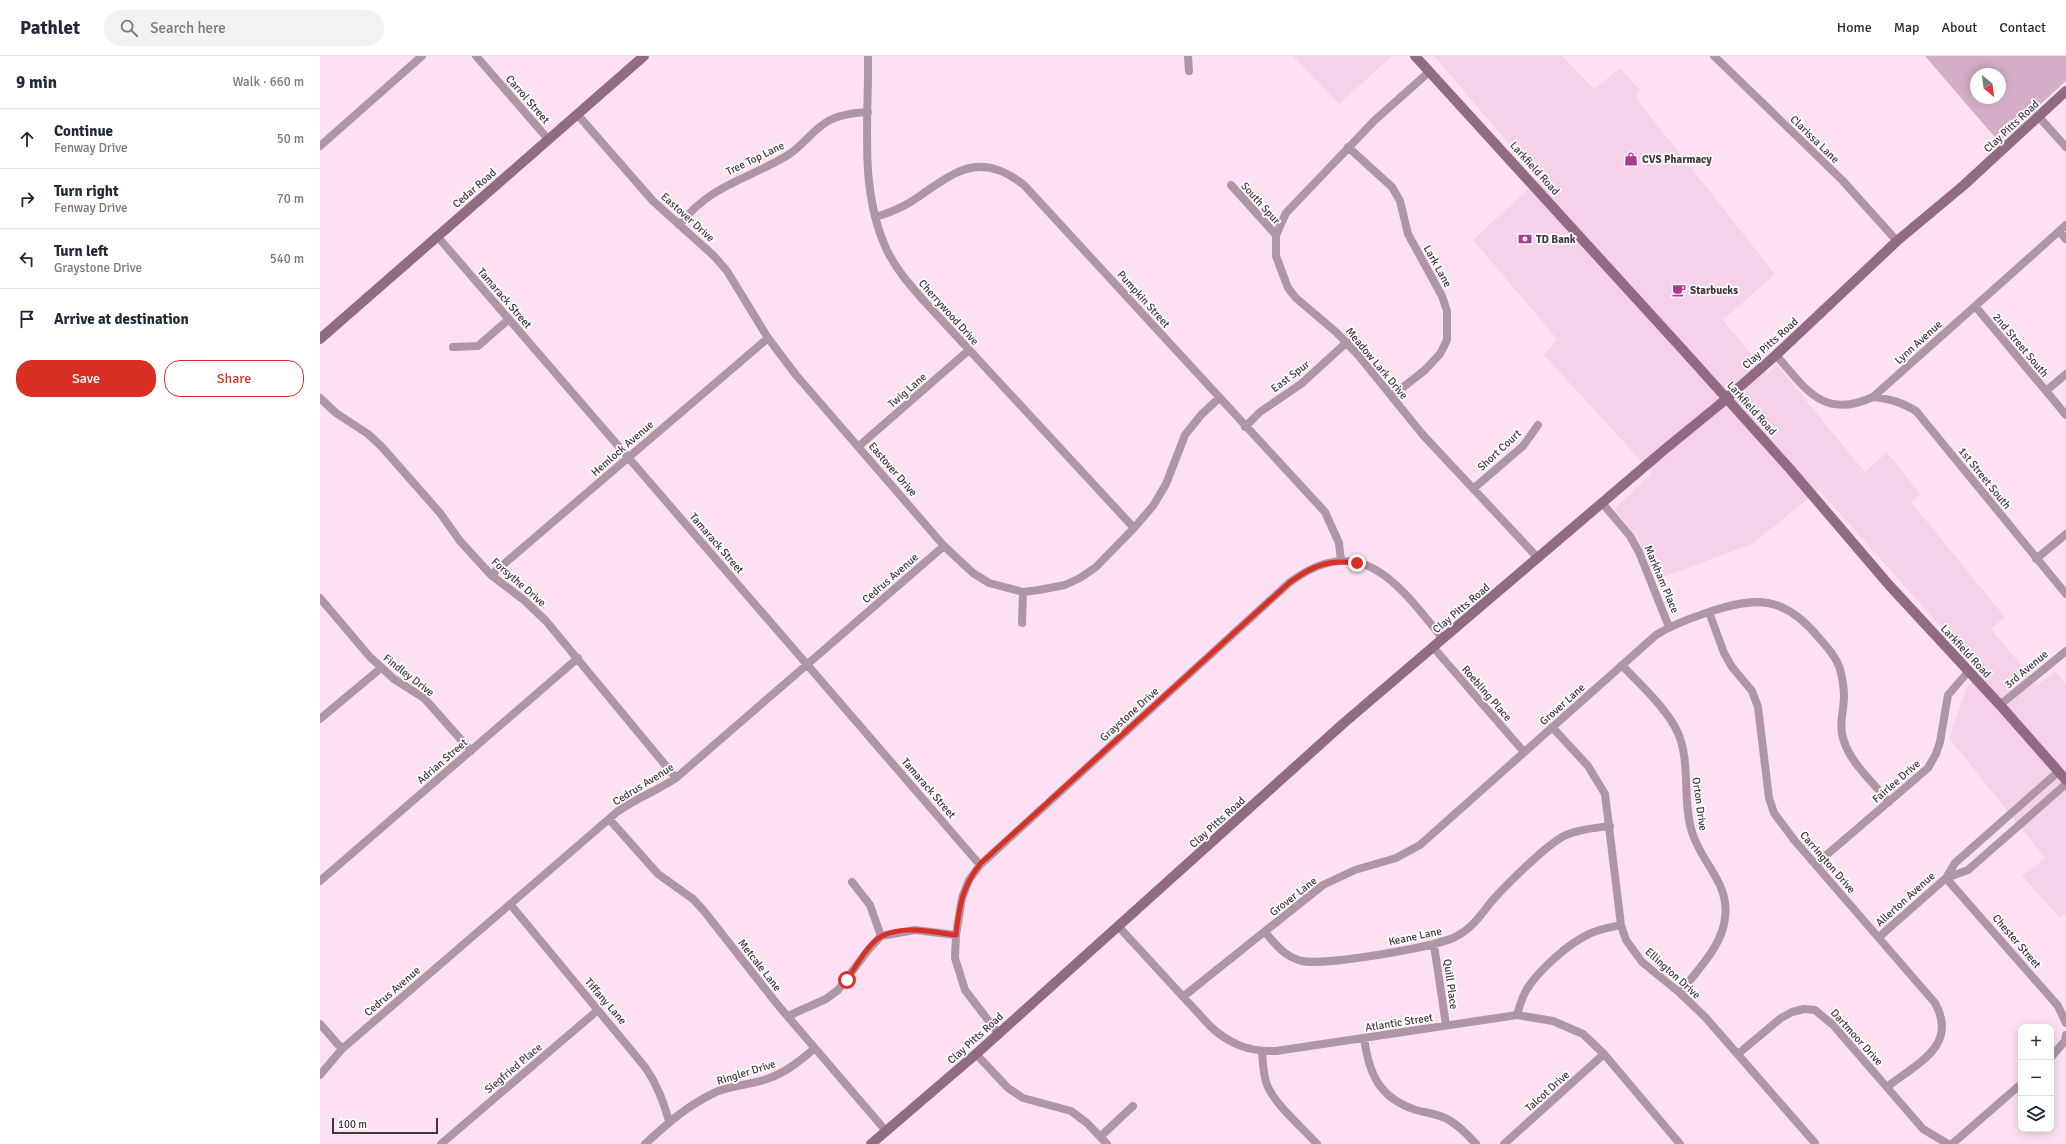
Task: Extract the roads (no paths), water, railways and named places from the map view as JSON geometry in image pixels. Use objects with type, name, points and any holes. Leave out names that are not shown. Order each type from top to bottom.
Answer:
[{"type":"street","points":[[320,146],[422,56]]},
{"type":"street","name":"Carrol Street","points":[[476,56],[548,139]]},
{"type":"street","name":"Cedar Road","points":[[320,339],[644,56]]},
{"type":"street","name":"Cherrywood Drive","points":[[868,56],[868,180],[875,217],[886,248],[905,280],[1134,528]]},
{"type":"street","points":[[1188,56],[1189,71]]},
{"type":"street","name":"Larkfield Road","points":[[1415,56],[1528,178],[1727,398],[1889,585],[2000,705],[2066,780]]},
{"type":"street","name":"Clarissa Lane","points":[[1714,56],[1842,180],[1897,241]]},
{"type":"street","name":"Meadow Lark Drive","points":[[1429,72],[1375,120],[1286,213],[1276,236],[1276,256],[1288,288],[1347,342],[1423,435],[1538,558]]},
{"type":"street","name":"Clay Pitts Road","points":[[871,1144],[976,1054],[1345,722],[1776,355],[1897,241],[1964,185],[2066,91]]},
{"type":"street","name":"Tree Top Lane","points":[[679,225],[691,210],[709,195],[728,183],[789,155],[829,120],[846,114],[868,112]]},
{"type":"street","name":"Eastover Drive","points":[[578,114],[653,201],[714,256],[727,271],[768,338],[796,375],[944,546],[972,573],[989,583],[1023,592],[1052,588],[1080,578],[1096,567],[1153,506],[1166,484],[1185,435],[1201,415],[1219,398]]},
{"type":"street","points":[[2038,116],[2066,146]]},
{"type":"street","name":"Lark Lane","points":[[1348,147],[1392,187],[1400,201],[1408,234],[1442,296],[1447,311],[1447,340],[1440,354],[1425,370],[1392,396]]},
{"type":"street","name":"Pumpkin Street","points":[[875,217],[889,213],[910,202],[941,180],[958,171],[979,167],[997,169],[1012,176],[1037,198],[1245,427],[1325,512],[1339,543],[1341,561]]},
{"type":"street","name":"South Spur","points":[[1230,184],[1276,236]]},
{"type":"street","name":"Lynn Avenue","points":[[1776,355],[1810,393],[1820,400],[1844,406],[1859,404],[1873,397],[2066,224]]},
{"type":"street","points":[[2059,231],[2066,239]]},
{"type":"street","name":"Tamarack Street","points":[[437,236],[980,864]]},
{"type":"street","name":"2nd Street South","points":[[1975,306],[2066,415]]},
{"type":"street","points":[[453,347],[478,346],[509,319]]},
{"type":"street","name":"Hemlock Avenue","points":[[491,575],[768,338]]},
{"type":"street","name":"East Spur","points":[[1245,427],[1260,412],[1301,384],[1347,342]]},
{"type":"street","name":"Twig Lane","points":[[859,446],[969,350]]},
{"type":"street","points":[[2046,391],[2066,374]]},
{"type":"street","name":"1st Street South","points":[[1873,397],[1888,398],[1902,402],[1916,411],[2066,594]]},
{"type":"street","name":"Forsythe Drive","points":[[320,398],[336,413],[368,434],[381,446],[440,513],[460,541],[491,575],[534,609],[578,658],[676,778]]},
{"type":"street","name":"Short Court","points":[[1473,489],[1523,446],[1538,425]]},
{"type":"street","name":"Markham Place","points":[[1602,504],[1630,536],[1639,552],[1669,627]]},
{"type":"street","points":[[2036,559],[2066,534]]},
{"type":"street","name":"Cedrus Avenue","points":[[320,1075],[342,1049],[510,904],[627,805],[676,778],[944,546]]},
{"type":"street","name":"Graystone Drive","points":[[998,1033],[964,990],[955,958],[956,935],[962,898],[969,880],[980,864],[1289,583],[1313,567],[1341,561],[1357,563],[1383,572],[1406,593],[1443,639]]},
{"type":"street","points":[[1022,623],[1023,592]]},
{"type":"street","name":"Findley Drive","points":[[320,598],[355,642],[381,668],[424,698],[471,751]]},
{"type":"street","name":"Grover Lane","points":[[1184,996],[1323,886],[1334,879],[1356,870],[1396,858],[1420,845],[1622,665],[1669,627],[1709,612],[1750,601],[1767,603],[1783,608],[1798,616],[1810,626],[1839,666],[1844,696],[1841,725],[1843,740],[1859,766],[1889,802]]},
{"type":"street","name":"Carrington Drive","points":[[1709,612],[1724,653],[1732,667],[1752,691],[1758,706],[1769,798],[1774,813],[1935,1004],[1941,1014],[1943,1026],[1940,1040],[1934,1051],[1887,1087]]},
{"type":"street","name":"Roebling Place","points":[[1434,647],[1524,752]]},
{"type":"street","name":"3rd Avenue","points":[[2000,705],[2066,651]]},
{"type":"street","name":"Adrian Street","points":[[320,881],[578,658]]},
{"type":"street","name":"Orton Drive","points":[[1622,665],[1661,709],[1678,734],[1682,751],[1691,830],[1696,845],[1721,884],[1725,898],[1726,918],[1722,934],[1714,948],[1680,993]]},
{"type":"street","points":[[320,719],[381,668]]},
{"type":"street","name":"Fairlee Drive","points":[[1816,864],[1928,768],[1936,754],[1948,695],[1968,672]]},
{"type":"street","name":"Ellington Drive","points":[[1552,727],[1588,766],[1605,794],[1622,925],[1626,940],[1642,962],[1680,993],[1706,1018],[1815,1143]]},
{"type":"street","name":"Allerton Avenue","points":[[1879,937],[1946,878],[1955,863],[2058,772]]},
{"type":"street","name":"Allerton Avenue","points":[[1946,878],[1968,870],[2066,784]]},
{"type":"street","points":[[2018,807],[2027,817]]},
{"type":"street","name":"Metcale Lane","points":[[610,820],[658,874],[704,910],[788,1016],[886,1131]]},
{"type":"street","name":"Keane Lane","points":[[1265,932],[1279,949],[1290,956],[1314,963],[1434,945],[1456,937],[1470,927],[1504,888],[1565,835],[1592,828],[1610,826]]},
{"type":"street","name":"Chester Street","points":[[1946,878],[2058,1006],[2066,1023]]},
{"type":"street","points":[[852,882],[870,905],[881,936]]},
{"type":"street","name":"Tiffany Lane","points":[[510,904],[598,1010],[609,1021],[655,1081],[669,1121]]},
{"type":"street","points":[[1518,1015],[1522,998],[1528,988],[1538,975],[1566,950],[1578,940],[1590,933],[1622,925]]},
{"type":"street","name":"Atlantic Street","points":[[1118,926],[1222,1037],[1245,1048],[1262,1051],[1364,1038],[1518,1015],[1554,1021],[1584,1034],[1604,1054],[1680,1144]]},
{"type":"street","points":[[788,1016],[826,999],[838,990],[869,949],[881,936],[915,930],[956,935]]},
{"type":"street","name":"Quill Place","points":[[1434,945],[1446,1025]]},
{"type":"street","name":"Siegfried Place","points":[[441,1144],[598,1010]]},
{"type":"street","name":"Dartmoor Drive","points":[[1738,1054],[1781,1018],[1792,1012],[1815,1010],[1828,1020],[1923,1129],[1948,1144]]},
{"type":"street","points":[[320,1024],[342,1049]]},
{"type":"street","points":[[2054,1054],[2065,1041],[2066,1035]]},
{"type":"street","points":[[1364,1038],[1367,1060],[1374,1079],[1383,1091],[1404,1106],[1448,1119],[1461,1128],[1476,1144]]},
{"type":"street","name":"Ringler Drive","points":[[645,1144],[669,1121],[684,1110],[718,1092],[734,1086],[766,1080],[780,1074],[792,1067],[815,1048]]},
{"type":"street","points":[[1262,1051],[1267,1085],[1275,1098],[1317,1144]]},
{"type":"street","points":[[976,1054],[1008,1088],[1023,1098],[1071,1112],[1100,1136],[1107,1144]]},
{"type":"street","name":"Talcot Drive","points":[[1506,1143],[1604,1054]]},
{"type":"street","points":[[1952,1144],[2018,1087]]},
{"type":"street","points":[[1100,1136],[1133,1106]]},
{"type":"place","name":"CVS Pharmacy","points":[[1631,159]]},
{"type":"place","name":"TD Bank","points":[[1525,239]]},
{"type":"place","name":"Starbucks","points":[[1679,290]]}]
